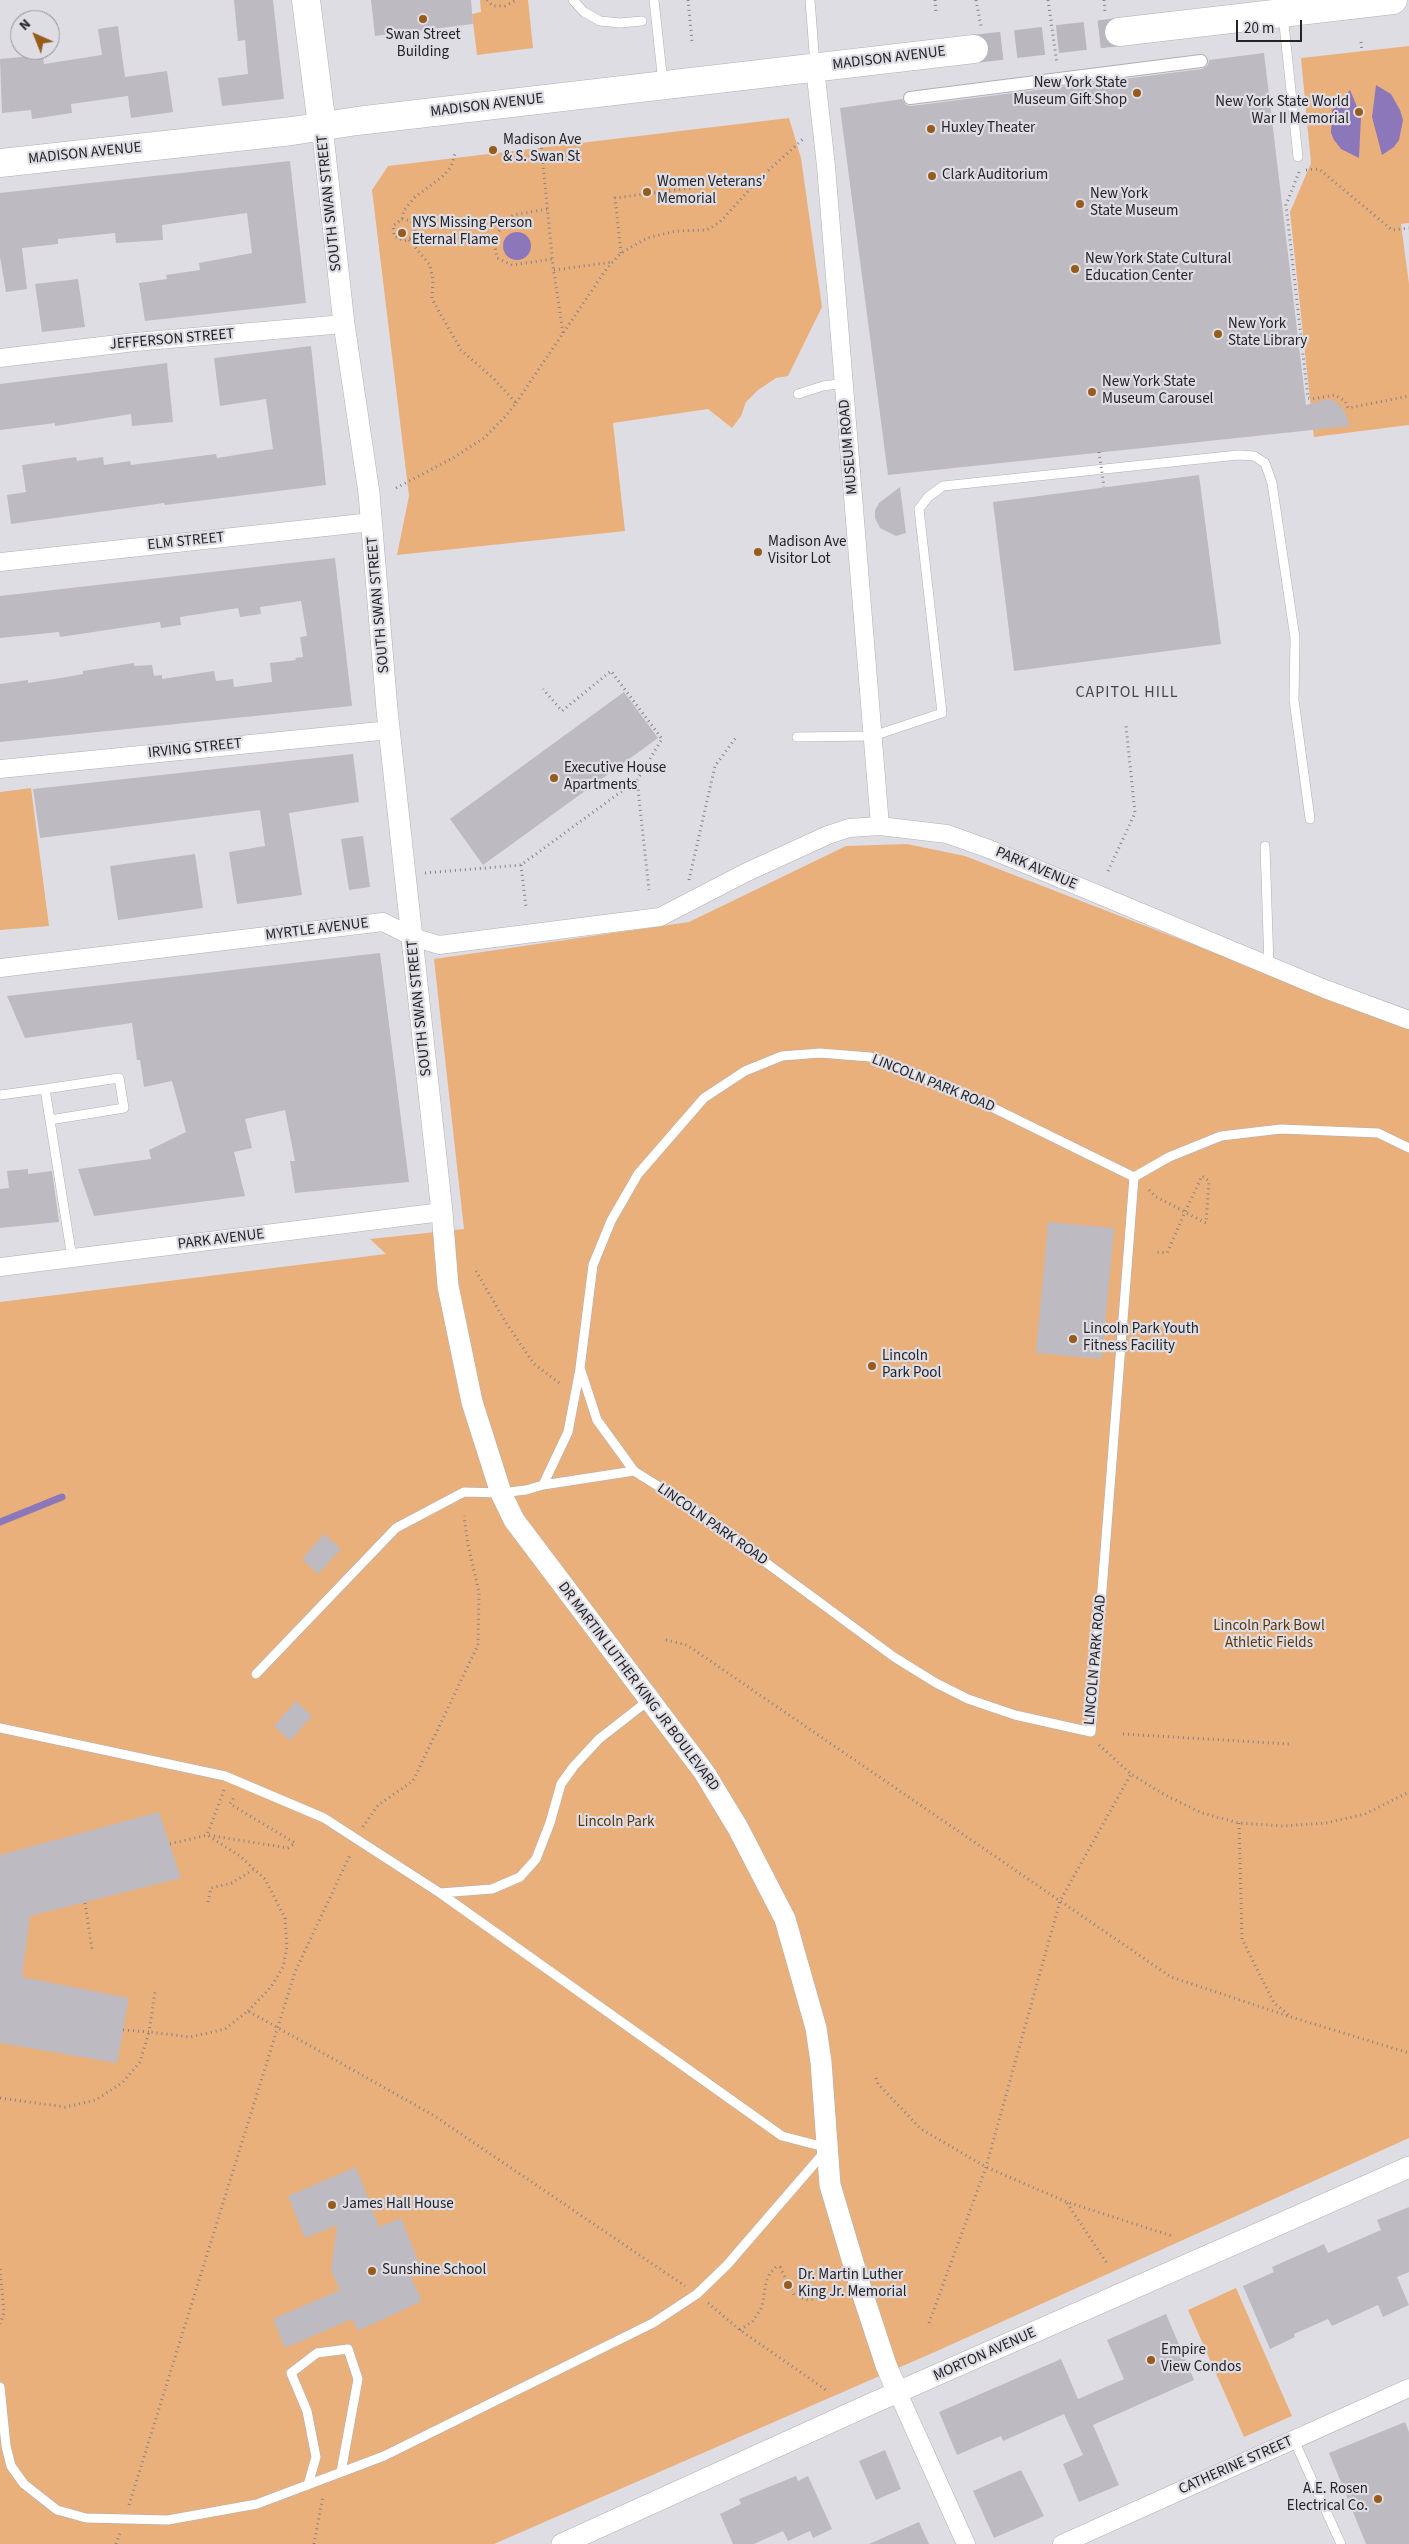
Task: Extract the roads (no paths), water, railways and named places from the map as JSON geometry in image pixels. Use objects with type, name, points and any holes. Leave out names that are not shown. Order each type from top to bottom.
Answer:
[{"type":"main road","name":"SOUTH SWAN STREET","points":[[306,0],[322,126]]},
{"type":"main road","points":[[1119,32],[1393,0]]},
{"type":"main road","name":"MADISON AVENUE","points":[[0,163],[974,49]]},
{"type":"street","points":[[910,98],[1201,60]]},
{"type":"street","name":"MUSEUM ROAD","points":[[815,68],[826,166],[880,826]]},
{"type":"street","name":"SOUTH SWAN STREET","points":[[322,126],[344,324],[372,522],[390,730],[442,1212]]},
{"type":"street","name":"JEFFERSON STREET","points":[[0,358],[135,342],[344,324]]},
{"type":"street","name":"ELM STREET","points":[[0,562],[372,522]]},
{"type":"street","name":"IRVING STREET","points":[[0,769],[390,730]]},
{"type":"street","name":"PARK AVENUE","points":[[660,917],[747,872],[828,835],[849,828],[880,826],[947,834],[1269,966],[1409,1020]]},
{"type":"street","name":"MYRTLE AVENUE","points":[[0,968],[383,922],[413,937],[439,945],[660,917]]},
{"type":"street","name":"PARK AVENUE","points":[[0,1267],[442,1212]]},
{"type":"street","name":"DR MARTIN LUTHER KING JR BOULEVARD","points":[[442,1212],[448,1286],[472,1402],[501,1493],[514,1520],[704,1772],[738,1828],[784,1919],[816,2028],[830,2185],[861,2289],[886,2365],[898,2393]]},
{"type":"street","name":"MORTON AVENUE","points":[[562,2544],[1409,2167]]},
{"type":"street","name":"CATHERINE STREET","points":[[1062,2544],[1409,2388]]},
{"type":"street","points":[[898,2393],[966,2544]]},
{"type":"lane","points":[[573,0],[584,12],[600,21],[620,23],[642,21]]},
{"type":"lane","points":[[654,0],[664,85]]},
{"type":"lane","points":[[810,0],[815,68]]},
{"type":"lane","points":[[1283,13],[1298,157]]},
{"type":"lane","points":[[798,394],[823,386],[844,383]]},
{"type":"lane","points":[[797,737],[873,736],[942,713],[919,528],[919,509],[928,497],[943,486],[1238,455],[1254,456],[1264,463],[1272,483],[1295,638],[1294,700],[1310,819]]},
{"type":"lane","points":[[1265,846],[1269,966]]},
{"type":"lane","name":"LINCOLN PARK ROAD","points":[[543,1484],[568,1432],[580,1368],[593,1265],[611,1221],[638,1174],[704,1098],[745,1072],[782,1056],[820,1053],[870,1057],[967,1095],[1134,1177],[1091,1732],[1015,1715],[968,1699],[936,1683],[894,1656],[685,1503],[634,1471],[597,1420],[580,1368]]},
{"type":"lane","points":[[0,1096],[120,1078],[124,1108],[50,1120]]},
{"type":"lane","points":[[45,1089],[72,1258]]},
{"type":"lane","points":[[1134,1177],[1169,1157],[1221,1136],[1280,1129],[1378,1133],[1409,1148]]},
{"type":"lane","points":[[256,1674],[396,1528],[464,1492],[501,1493],[526,1490],[543,1484],[634,1471]]},
{"type":"lane","points":[[440,1893],[492,1889],[520,1877],[536,1858],[550,1823],[561,1784],[574,1766],[599,1739],[650,1700]]},
{"type":"lane","points":[[0,1728],[225,1776],[324,1818],[440,1893],[782,2136],[828,2148],[726,2265],[697,2294],[653,2324],[384,2456],[257,2504],[206,2515],[168,2520],[86,2518],[57,2510],[24,2484],[11,2466],[6,2446],[0,2387]]},
{"type":"lane","points":[[308,2485],[316,2457],[307,2411],[292,2373],[317,2353],[348,2349],[358,2380],[342,2472]]},
{"type":"lane","points":[[1294,2440],[1341,2544]]},
{"type":"waterway","points":[[0,1522],[62,1497]]},
{"type":"tunnel","points":[[974,49],[1119,32]]},
{"type":"place","name":"Swan Street Building","points":[[423,19]]},
{"type":"place","name":"New York State Museum Gift Shop","points":[[1137,93]]},
{"type":"place","name":"New York State World War II Memorial","points":[[1359,112]]},
{"type":"place","name":"Huxley Theater","points":[[931,129]]},
{"type":"place","name":"Madison Ave & S. Swan St","points":[[493,150]]},
{"type":"place","name":"Clark Auditorium","points":[[932,176]]},
{"type":"place","name":"Women Veterans' Memorial","points":[[647,192]]},
{"type":"place","name":"New York State Museum","points":[[1080,204]]},
{"type":"place","name":"NYS Missing Person Eternal Flame","points":[[402,233]]},
{"type":"place","name":"New York State Cultural Education Center","points":[[1075,269]]},
{"type":"place","name":"New York State Library","points":[[1218,334]]},
{"type":"place","name":"New York State Museum Carousel","points":[[1092,392]]},
{"type":"place","name":"Madison Ave Visitor Lot","points":[[758,552]]},
{"type":"place","name":"Executive House Apartments","points":[[554,778]]},
{"type":"place","name":"Lincoln Park Youth Fitness Facility","points":[[1073,1339]]},
{"type":"place","name":"Lincoln Park Pool","points":[[872,1366]]},
{"type":"place","name":"James Hall House","points":[[332,2205]]},
{"type":"place","name":"Sunshine School","points":[[372,2271]]},
{"type":"place","name":"Dr. Martin Luther King Jr. Memorial","points":[[788,2285]]},
{"type":"place","name":"Empire View Condos","points":[[1151,2360]]},
{"type":"place","name":"A.E. Rosen Electrical Co.","points":[[1378,2499]]},
{"type":"district","name":"CAPITOL HILL","points":[[1127,693]]},
{"type":"park label","name":"Lincoln Park Bowl Athletic Fields","points":[[1269,1636]]},
{"type":"park label","name":"Lincoln Park","points":[[616,1823]]}]
